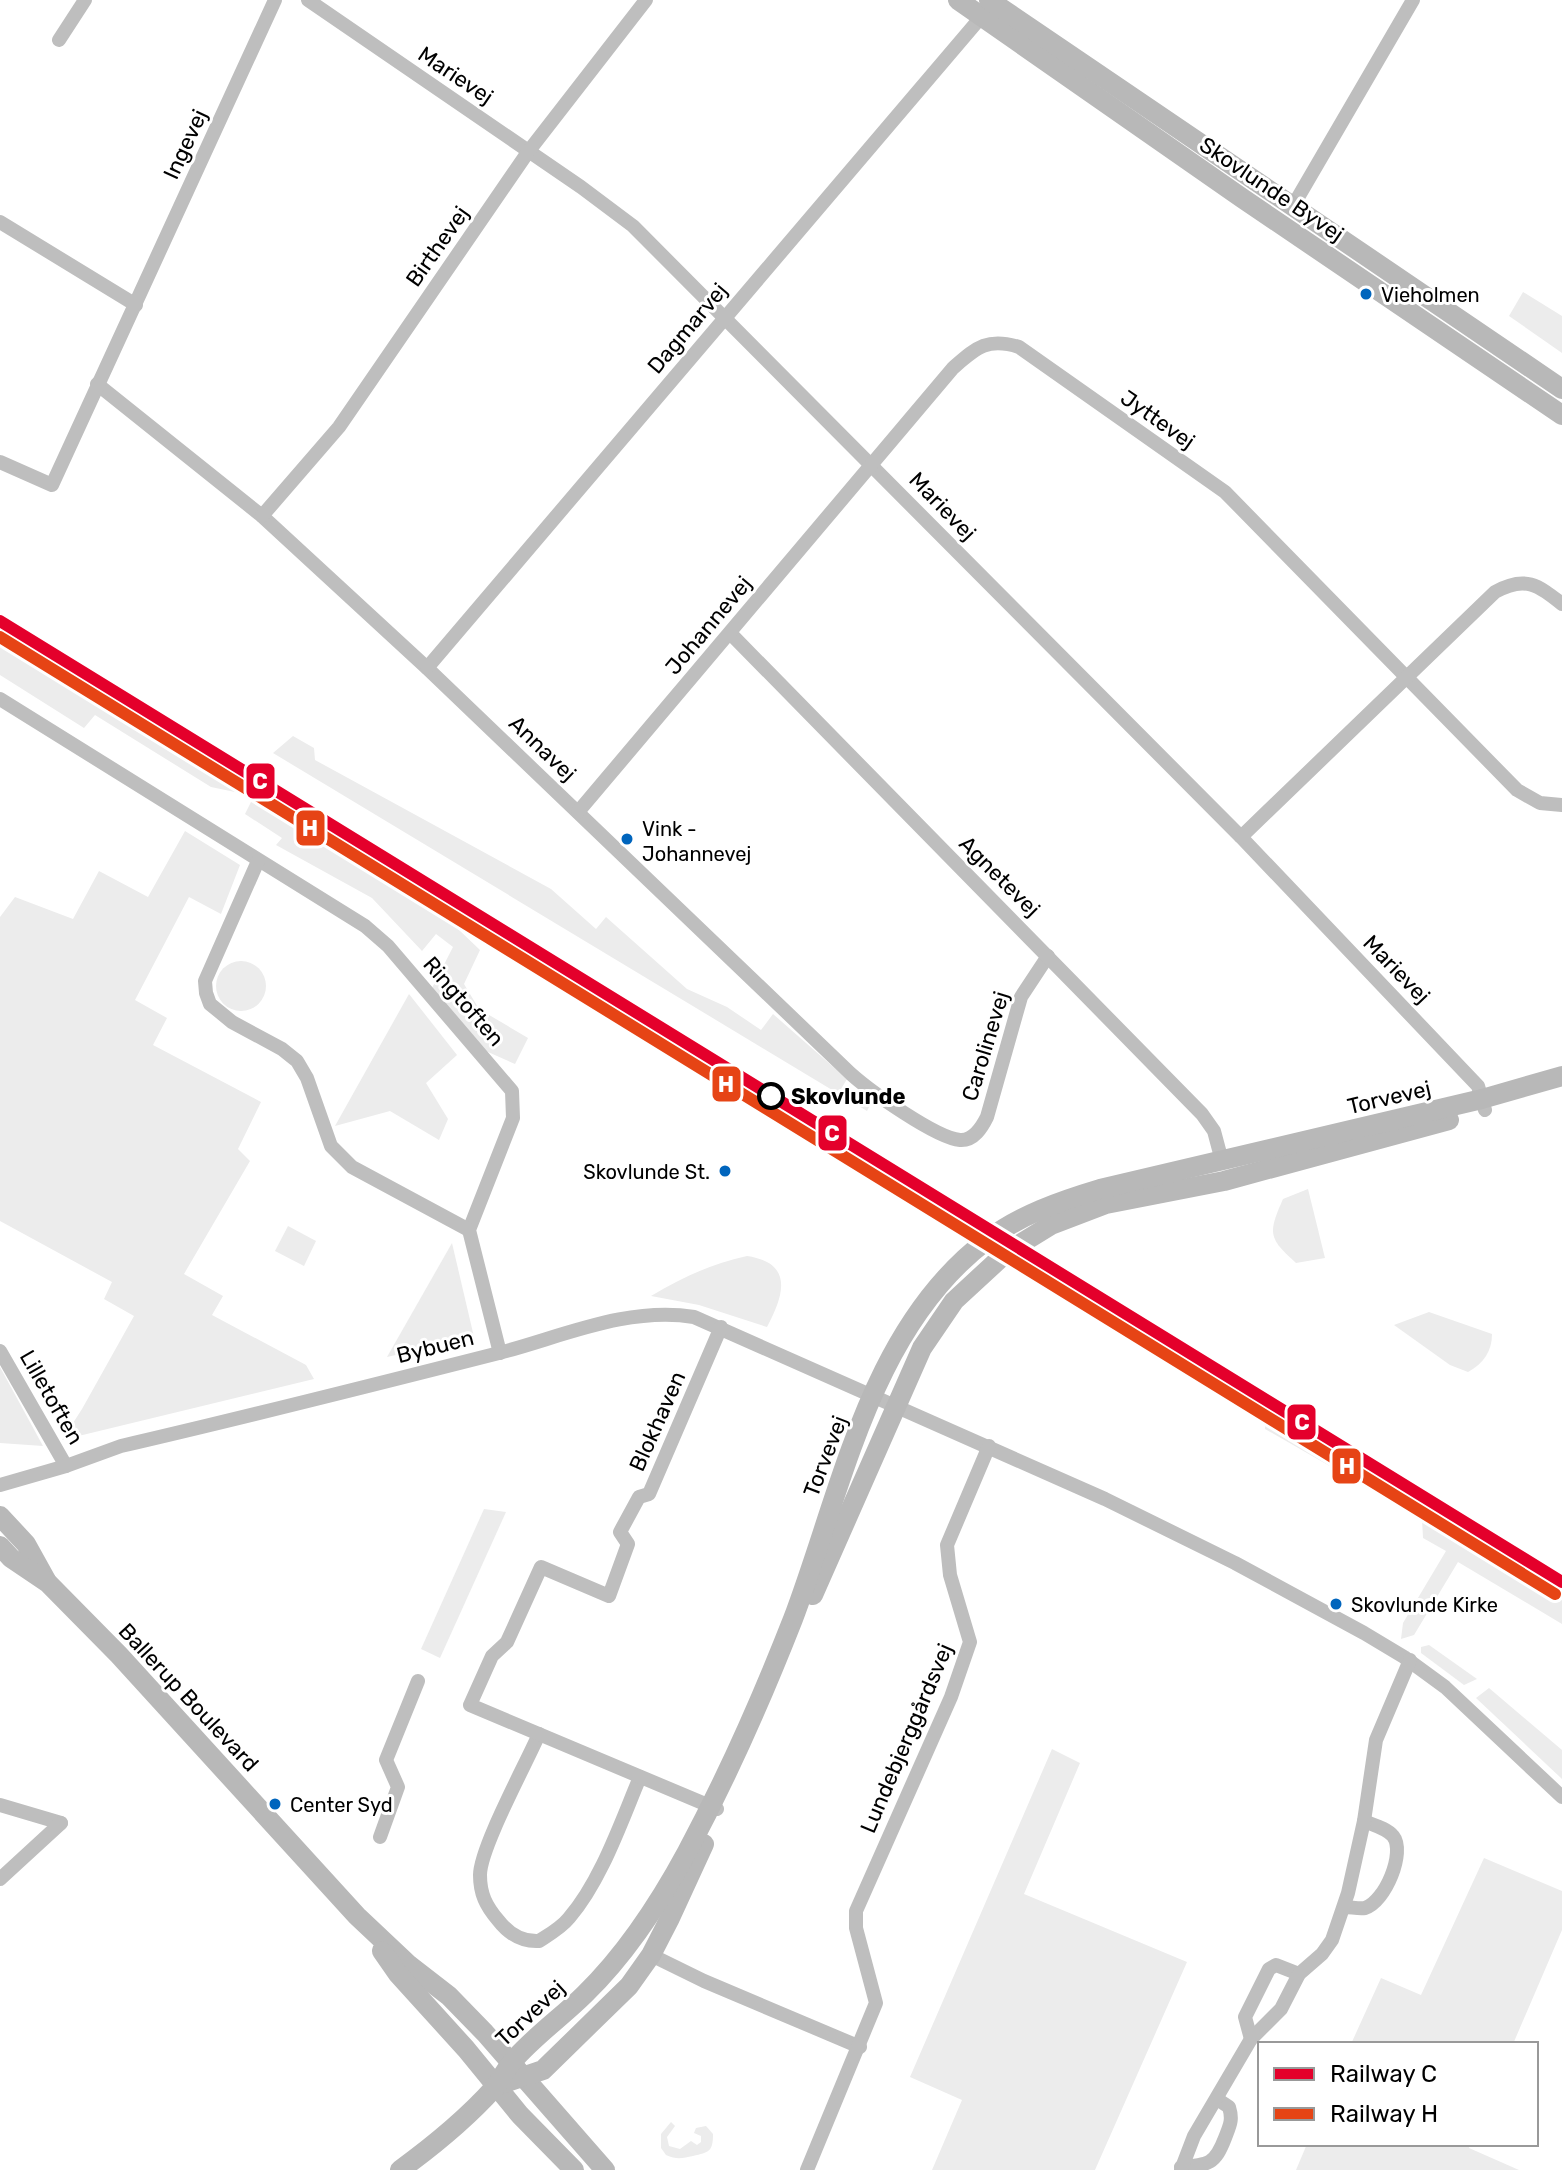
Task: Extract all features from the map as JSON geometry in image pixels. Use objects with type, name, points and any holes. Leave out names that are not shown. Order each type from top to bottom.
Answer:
[{"type":"street","points":[[59,40],[85,0]]},
{"type":"street","name":"Ingevej","points":[[0,462],[52,485],[275,0]]},
{"type":"street","name":"Marievej","points":[[308,0],[633,226],[1241,837],[1469,1076],[1478,1086],[1484,1104]]},
{"type":"street","name":"Birthevej","points":[[262,516],[339,427],[528,152],[646,0]]},
{"type":"street","name":"Skovlunde Byvej","points":[[958,0],[986,8],[1293,206],[1562,389]]},
{"type":"street","points":[[1293,206],[1413,0]]},
{"type":"street","name":"Skovlunde Byvej","points":[[986,8],[1242,198],[1562,415]]},
{"type":"street","name":"Dagmarvej","points":[[427,668],[986,8]]},
{"type":"street","points":[[0,222],[136,305]]},
{"type":"street","name":"Jyttevej","points":[[873,466],[953,368],[978,347],[1000,343],[1019,347],[1225,492],[1517,790],[1540,803],[1562,805]]},
{"type":"street","name":"Annavej","points":[[97,384],[262,516],[427,668],[862,1083],[935,1130],[959,1140]]},
{"type":"street","name":"Johannevej","points":[[578,812],[873,466]]},
{"type":"street","points":[[1241,837],[1495,592],[1514,584],[1538,585],[1562,604]]},
{"type":"street","name":"Agnetevej","points":[[730,633],[1202,1114],[1214,1131],[1222,1161]]},
{"type":"street","name":"Ringtoften","points":[[0,699],[365,926],[388,946],[512,1091],[513,1118],[469,1230]]},
{"type":"street","points":[[258,861],[205,981],[210,1004],[232,1022],[282,1049],[297,1061],[307,1078],[331,1146],[352,1167],[469,1230],[500,1353]]},
{"type":"street","name":"Carolinevej","points":[[959,1140],[970,1138],[981,1129],[987,1117],[1021,997],[1048,956]]},
{"type":"street","name":"Torvevej","points":[[400,2170],[451,2130],[495,2086],[518,2069],[626,1946],[685,1855],[714,1808],[922,1348],[954,1301],[1007,1252],[1051,1225],[1106,1204],[1224,1181],[1484,1104],[1562,1076]]},
{"type":"street","name":"Torvevej","points":[[518,2069],[543,2070],[629,1986],[651,1955],[686,1885],[714,1808],[793,1618],[822,1531],[873,1398],[914,1315],[941,1283],[987,1240],[1062,1200],[1222,1161],[1562,1088]]},
{"type":"street","name":"Bybuen","points":[[0,1485],[121,1446],[639,1316],[675,1314],[694,1317],[873,1398]]},
{"type":"street","name":"Blokhaven","points":[[714,1808],[470,1705],[492,1656],[507,1642],[541,1567],[609,1596],[628,1544],[620,1532],[639,1497],[649,1494],[721,1327]]},
{"type":"street","name":"Lilletoften","points":[[0,1351],[66,1466]]},
{"type":"street","points":[[873,1398],[1105,1499],[1235,1563],[1410,1660],[1463,1703],[1562,1797]]},
{"type":"street","name":"Lundebjerggårdsvej","points":[[807,2170],[876,2003],[856,1928],[856,1911],[951,1697],[970,1642],[950,1575],[947,1545],[989,1446]]},
{"type":"street","name":"Ballerup Boulevard","points":[[0,1516],[26,1544],[48,1583]]},
{"type":"street","name":"Ballerup Boulevard","points":[[0,1546],[11,1558],[48,1583],[119,1655],[357,1916],[409,1965],[449,1996],[518,2069],[605,2170]]},
{"type":"street","points":[[1217,2099],[1229,2107],[1232,2119],[1217,2158],[1204,2165],[1181,2168],[1194,2136],[1251,2039],[1281,2009],[1299,1974],[1322,1954],[1332,1940],[1345,1907],[1364,1821],[1376,1740],[1410,1660]]},
{"type":"street","points":[[380,1837],[398,1787],[386,1760],[418,1681]]},
{"type":"street","points":[[539,1734],[487,1849],[480,1873],[484,1902],[503,1927],[522,1939],[539,1941],[561,1927],[577,1908],[602,1863],[640,1777]]},
{"type":"street","points":[[0,1805],[61,1823],[0,1879]]},
{"type":"street","points":[[1345,1907],[1364,1908],[1377,1901],[1396,1865],[1396,1840],[1390,1832],[1364,1821]]},
{"type":"street","name":"Ballerup Boulevard","points":[[357,1916],[398,1974],[495,2086],[574,2170]]},
{"type":"street","points":[[651,1955],[687,1974],[860,2047]]},
{"type":"street","points":[[1251,2039],[1245,2017],[1269,1969],[1276,1965],[1299,1974]]},
{"type":"shaded area","points":[[1523,292],[1562,316],[1562,353],[1509,316]]},
{"type":"shaded area","points":[[0,632],[412,885],[480,950],[464,984],[479,1009],[528,1038],[515,1064],[479,1048],[432,988],[453,947],[436,934],[422,951],[372,898],[276,845],[282,838],[245,814],[254,796],[211,787],[95,715],[84,728],[0,675]]},
{"type":"shaded area","points":[[293,736],[314,748],[315,760],[551,889],[596,929],[606,917],[687,989],[727,1007],[761,1030],[773,1014],[847,1079],[841,1089],[869,1107],[867,1111],[273,753]]},
{"type":"shaded area","points":[[185,831],[240,865],[221,914],[189,897],[135,1000],[167,1018],[153,1045],[261,1102],[238,1149],[250,1161],[184,1274],[223,1296],[212,1315],[306,1365],[314,1379],[62,1440],[134,1316],[104,1299],[112,1282],[0,1221],[0,917],[15,897],[73,919],[99,871],[148,897]]},
{"type":"shaded area","points":[[241,961],[259,968],[266,986],[259,1004],[241,1011],[223,1004],[216,986],[223,968]]},
{"type":"shaded area","points":[[409,994],[457,1055],[426,1083],[448,1119],[439,1140],[390,1111],[335,1126]]},
{"type":"shaded area","points":[[1308,1189],[1325,1258],[1296,1263],[1276,1241],[1273,1228],[1283,1199]]},
{"type":"shaded area","points":[[288,1226],[316,1241],[304,1266],[275,1251]]},
{"type":"shaded area","points":[[452,1243],[474,1337],[387,1357]]},
{"type":"shaded area","points":[[747,1256],[772,1266],[781,1282],[778,1303],[767,1327],[699,1305],[651,1296],[698,1272]]},
{"type":"shaded area","points":[[1429,1312],[1492,1334],[1489,1351],[1483,1361],[1468,1372],[1450,1365],[1394,1325]]},
{"type":"shaded area","points":[[0,1367],[43,1446],[0,1443]]},
{"type":"shaded area","points":[[1266,1412],[1562,1596],[1562,1624],[1458,1562],[1414,1635],[1401,1639],[1403,1623],[1446,1551],[1423,1538],[1422,1519],[1265,1429]]},
{"type":"shaded area","points":[[484,1509],[506,1512],[440,1658],[421,1649]]},
{"type":"shaded area","points":[[1429,1645],[1477,1679],[1464,1685],[1421,1653],[1421,1647]]},
{"type":"shaded area","points":[[1489,1688],[1562,1750],[1562,1779],[1476,1698]]},
{"type":"shaded area","points":[[1052,1749],[1080,1763],[1024,1894],[1187,1962],[1095,2170],[932,2170],[962,2100],[910,2077]]},
{"type":"shaded area","points":[[1484,1858],[1562,1891],[1562,1930],[1514,2042],[1352,2042],[1381,1978],[1421,1995]]},
{"type":"shaded area","points":[[671,2122],[675,2126],[667,2137],[669,2146],[680,2149],[691,2141],[697,2145],[701,2142],[701,2136],[694,2133],[696,2128],[706,2126],[713,2134],[711,2148],[686,2157],[666,2155],[661,2148],[661,2134]]},
{"type":"shaded area","points":[[1306,2146],[1470,2146],[1519,2170],[1296,2170]]},
{"type":"rail line","name":"C","points":[[0,621],[1562,1582]]},
{"type":"rail line","name":"H","points":[[0,637],[1555,1594]]},
{"type":"place","name":"Vieholmen","points":[[1366,294]]},
{"type":"place","name":"Vink - Johannevej","points":[[627,839]]},
{"type":"place","name":"Skovlunde","points":[[771,1096]]},
{"type":"place","name":"Skovlunde St.","points":[[725,1171]]},
{"type":"place","name":"Skovlunde Kirke","points":[[1336,1604]]},
{"type":"place","name":"Center Syd","points":[[275,1804]]}]
